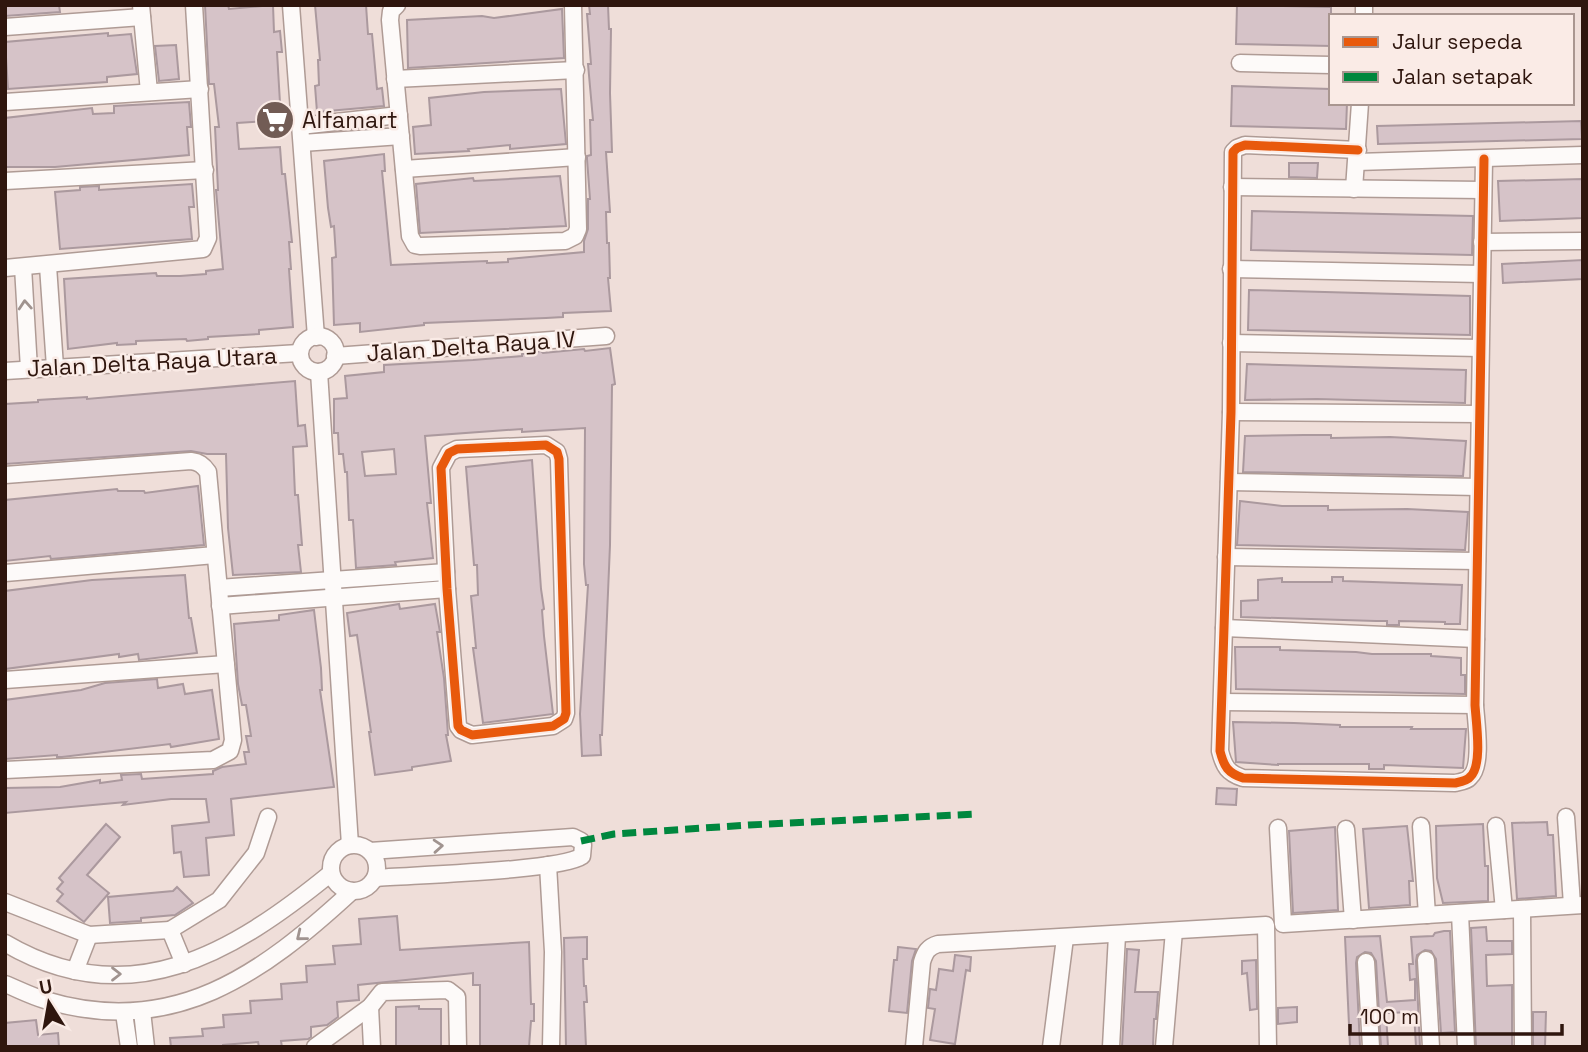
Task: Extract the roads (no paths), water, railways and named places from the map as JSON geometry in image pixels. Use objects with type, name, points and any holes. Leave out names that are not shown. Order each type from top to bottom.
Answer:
[{"type":"street","points":[[5,268],[204,249],[208,238],[194,5]]},
{"type":"street","points":[[291,5],[316,337]]},
{"type":"street","points":[[397,5],[390,14],[395,79],[410,236],[415,244],[420,246],[565,241],[575,236],[578,229],[578,157],[573,5]]},
{"type":"street","points":[[5,27],[142,11],[149,92]]},
{"type":"street","points":[[1240,63],[1329,65]]},
{"type":"street","points":[[395,79],[576,70]]},
{"type":"street","points":[[5,102],[200,89]]},
{"type":"street","points":[[1354,189],[1360,105]]},
{"type":"street","points":[[300,126],[399,115]]},
{"type":"street","points":[[302,144],[401,136]]},
{"type":"street","points":[[1484,159],[1475,705],[1478,756],[1475,771],[1469,779],[1455,783],[1243,778],[1229,774],[1220,751],[1229,482],[1233,152],[1245,145],[1357,156],[1484,159],[1583,155]]},
{"type":"street","points":[[404,169],[578,157]]},
{"type":"street","points":[[5,181],[205,170]]},
{"type":"street","points":[[1232,187],[1483,190]]},
{"type":"street","points":[[1482,242],[1583,241]]},
{"type":"street","points":[[48,265],[55,367]]},
{"type":"street","points":[[23,267],[29,369]]},
{"type":"street","points":[[1231,269],[1481,274]]},
{"type":"street","name":"Jalan Delta Raya IV","points":[[335,356],[606,336]]},
{"type":"street","points":[[316,337],[328,340],[335,350],[330,367],[319,372],[307,369],[299,353],[305,342],[316,337]]},
{"type":"street","points":[[1231,342],[1480,348]]},
{"type":"street","name":"Jalan Delta Raya Utara","points":[[5,371],[299,353]]},
{"type":"street","points":[[319,372],[350,845]]},
{"type":"street","points":[[1230,412],[1479,414]]},
{"type":"street","points":[[546,445],[553,449],[559,459],[566,713],[559,723],[554,726],[472,735],[458,726],[446,572],[441,468],[449,453],[457,449],[546,445]]},
{"type":"street","points":[[5,475],[198,462],[208,472],[233,740],[230,751],[214,760],[5,770]]},
{"type":"street","points":[[1229,482],[1478,487]]},
{"type":"street","points":[[5,573],[215,555]]},
{"type":"street","points":[[1226,557],[1477,561]]},
{"type":"street","points":[[219,588],[446,572]]},
{"type":"street","points":[[220,606],[447,589]]},
{"type":"street","points":[[1224,628],[1476,639]]},
{"type":"street","points":[[5,680],[226,664]]},
{"type":"street","points":[[1222,702],[1475,705]]},
{"type":"street","points":[[5,902],[89,935],[170,930],[219,900],[256,853],[268,817]]},
{"type":"street","points":[[1278,828],[1283,924],[1577,905],[1566,817]]},
{"type":"street","points":[[1421,826],[1427,915]]},
{"type":"street","points":[[1496,826],[1504,910]]},
{"type":"street","points":[[1346,829],[1353,920]]},
{"type":"street","points":[[5,984],[44,1000],[85,1010],[124,1013],[185,1004],[241,978],[280,953],[352,891],[366,888],[376,878],[548,865],[577,859],[582,856],[583,845],[573,837],[370,851],[350,845],[343,848],[333,859],[331,873],[339,886],[352,891]]},
{"type":"street","points":[[370,851],[377,864],[376,878]]},
{"type":"street","points":[[548,865],[553,952],[551,1047]]},
{"type":"street","points":[[5,943],[46,963],[75,971],[110,975],[146,973],[184,964],[244,937],[286,909],[331,873]]},
{"type":"street","points":[[1522,909],[1523,1047]]},
{"type":"street","points":[[1460,913],[1466,1047]]},
{"type":"street","points":[[914,1047],[922,962],[930,947],[938,944],[1266,925],[1268,1047]]},
{"type":"street","points":[[170,930],[184,964]]},
{"type":"street","points":[[1164,1047],[1174,931]]},
{"type":"street","points":[[75,971],[89,935]]},
{"type":"street","points":[[1111,1047],[1117,935]]},
{"type":"street","points":[[1051,1047],[1065,937]]},
{"type":"street","points":[[1426,960],[1432,1047]]},
{"type":"street","points":[[1366,962],[1371,1047]]},
{"type":"street","points":[[315,1047],[370,1007],[382,992],[452,991],[457,997],[458,1047]]},
{"type":"street","points":[[370,1007],[372,1047]]},
{"type":"street","points":[[142,1011],[146,1047]]},
{"type":"street","points":[[124,1013],[129,1047]]},
{"type":"place","name":"Alfamart","points":[[275,120]]}]
